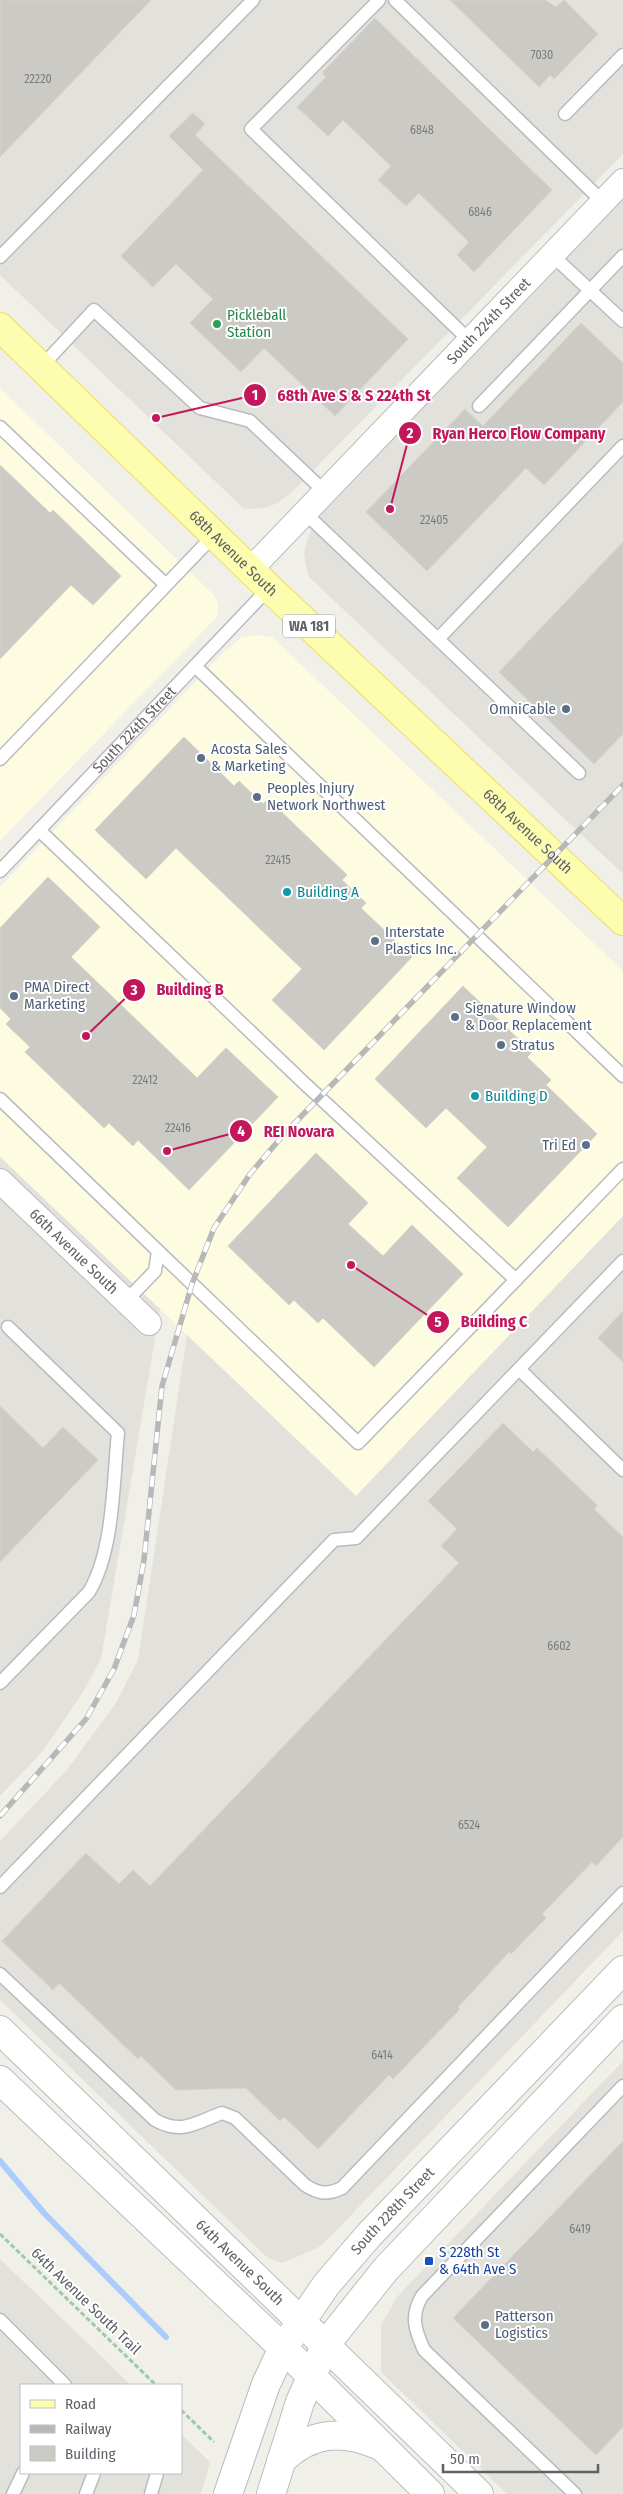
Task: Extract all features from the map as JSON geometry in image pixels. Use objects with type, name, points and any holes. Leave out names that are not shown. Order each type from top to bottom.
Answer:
[{"type":"main road","name":"68th Avenue South","points":[[0,327],[259,579],[623,921]]},
{"type":"street","name":"South 224th Street","points":[[259,579],[305,513],[623,181]]},
{"type":"street","name":"66th Avenue South","points":[[0,1181],[149,1323]]},
{"type":"street","name":"South 228th Street","points":[[228,2494],[266,2384],[284,2348],[331,2279],[369,2235],[623,1970]]},
{"type":"street","points":[[271,2494],[311,2376],[326,2344],[386,2269],[623,2019]]},
{"type":"street","name":"64th Avenue South","points":[[0,2030],[302,2320],[479,2494]]},
{"type":"street","points":[[0,2080],[284,2348],[430,2494]]},
{"type":"street","points":[[282,2461],[294,2448],[322,2436],[338,2435],[362,2438],[380,2446]]},
{"type":"lane","points":[[0,257],[253,0]]},
{"type":"lane","points":[[379,0],[251,128],[470,341]]},
{"type":"lane","points":[[395,0],[603,202]]},
{"type":"lane","points":[[566,114],[623,55]]},
{"type":"lane","points":[[552,254],[623,321]]},
{"type":"lane","points":[[480,406],[623,256]]},
{"type":"lane","points":[[41,367],[94,310],[200,408],[250,421],[325,492]]},
{"type":"lane","points":[[0,427],[166,585]]},
{"type":"lane","points":[[438,639],[623,446]]},
{"type":"lane","points":[[305,513],[579,773]]},
{"type":"lane","points":[[0,759],[214,535]]},
{"type":"lane","name":"South 224th Street","points":[[0,871],[194,666],[259,579]]},
{"type":"lane","points":[[194,666],[623,1076]]},
{"type":"lane","points":[[39,830],[303,1082],[516,1280]]},
{"type":"lane","points":[[0,1099],[358,1443],[623,1169]]},
{"type":"lane","points":[[126,1301],[155,1271],[158,1252]]},
{"type":"lane","points":[[0,1886],[334,1540],[356,1538],[623,1261]]},
{"type":"lane","points":[[0,1683],[89,1592],[99,1575],[106,1550],[118,1433],[8,1326]]},
{"type":"lane","points":[[519,1369],[623,1470]]},
{"type":"lane","points":[[0,1974],[155,2120],[176,2129],[189,2127],[222,2113],[235,2118],[305,2185],[316,2192],[328,2194],[342,2188],[623,1893]]},
{"type":"lane","points":[[575,2494],[424,2350],[415,2331],[415,2307],[422,2296],[623,2086]]},
{"type":"lane","points":[[0,2320],[65,2384]]},
{"type":"lane","points":[[13,2494],[23,2474]]},
{"type":"lane","points":[[86,2494],[94,2474]]},
{"type":"lane","points":[[150,2494],[156,2474]]},
{"type":"path","name":"64th Avenue South Trail","points":[[0,2234],[155,2384]]},
{"type":"path","points":[[182,2411],[214,2442]]},
{"type":"shaded area","points":[[0,0],[623,0],[623,154],[292,492],[278,503],[264,508],[244,509],[0,275]]},
{"type":"shaded area","points":[[623,195],[623,874],[308,576],[304,554],[307,540],[322,506]]},
{"type":"shaded area","points":[[0,388],[215,596],[218,605],[217,617],[0,841]]},
{"type":"shaded area","points":[[257,635],[272,637],[623,971],[623,1216],[356,1496],[0,1157],[0,887],[224,652],[242,637]]},
{"type":"shaded area","points":[[0,1157],[160,1309],[101,1659],[83,1692],[42,1752],[0,1796]]},
{"type":"shaded area","points":[[623,1216],[623,1931],[331,2236],[319,2247],[282,2263],[268,2258],[0,2000],[0,1841],[66,1771],[116,1703],[138,1660],[187,1335],[356,1496]]},
{"type":"shaded area","points":[[623,2061],[623,2494],[507,2494],[381,2372],[381,2325],[397,2297]]},
{"type":"shaded area","points":[[0,2259],[130,2384],[20,2384],[20,2474],[182,2474],[182,2435],[210,2462],[201,2494],[0,2494]]},
{"type":"building","points":[[0,0],[151,0],[0,157]]},
{"type":"building","points":[[450,0],[545,0],[556,7],[564,0],[598,34],[554,79],[550,75],[539,87]]},
{"type":"building","points":[[375,18],[552,190],[474,272],[457,255],[469,242],[419,193],[406,206],[378,180],[391,166],[343,120],[328,136],[297,107],[326,77],[322,73]]},
{"type":"building","points":[[193,113],[205,124],[195,135],[408,339],[335,416],[264,348],[241,372],[190,323],[213,299],[176,264],[153,287],[121,256],[203,170],[169,136]]},
{"type":"building","points":[[581,323],[623,363],[623,402],[544,485],[526,468],[427,571],[366,512],[465,409],[483,426]]},
{"type":"building","points":[[0,465],[50,513],[53,510],[121,576],[93,605],[71,585],[0,659]]},
{"type":"building","points":[[623,542],[623,734],[594,764],[499,672]]},
{"type":"building","name":"Building A","points":[[184,737],[234,786],[239,781],[263,804],[268,799],[347,875],[342,880],[366,903],[361,908],[412,957],[324,1050],[272,1000],[302,969],[176,848],[146,879],[95,830]]},
{"type":"building","points":[[48,877],[100,927],[71,957],[197,1078],[226,1048],[278,1097],[189,1190],[138,1140],[133,1146],[109,1123],[104,1128],[25,1052],[30,1047],[6,1024],[11,1019],[0,1008],[0,928]]},
{"type":"building","name":"Building D","points":[[463,986],[532,1052],[527,1057],[551,1080],[546,1085],[597,1134],[508,1227],[457,1178],[487,1147],[446,1108],[426,1128],[375,1079]]},
{"type":"building","points":[[316,1153],[368,1203],[348,1224],[383,1256],[412,1225],[463,1274],[374,1367],[323,1318],[318,1323],[294,1300],[289,1305],[228,1246]]},
{"type":"building","points":[[623,1311],[623,1362],[598,1338]]},
{"type":"building","points":[[0,1406],[43,1448],[63,1427],[98,1460],[0,1562]]},
{"type":"building","points":[[503,1423],[533,1452],[537,1448],[597,1505],[594,1509],[623,1537],[623,1837],[596,1866],[592,1862],[542,1914],[546,1918],[511,1954],[509,1952],[458,2007],[460,2009],[393,2079],[389,2075],[318,2149],[284,2117],[280,2121],[246,2088],[176,2090],[141,2056],[138,2059],[59,1983],[53,1990],[2,1941],[86,1853],[119,1884],[133,1870],[150,1886],[459,1563],[441,1546],[457,1529],[428,1501]]},
{"type":"building","points":[[623,2141],[623,2427],[596,2455],[453,2318]]},
{"type":"waterway","points":[[0,2161],[44,2213],[166,2337]]},
{"type":"railway","points":[[0,1816],[86,1719],[114,1669],[134,1615],[144,1560],[162,1386],[192,1284],[214,1228],[250,1174],[285,1133],[623,785]]},
{"type":"place","name":"Pickleball Station","points":[[217,324]]},
{"type":"place","name":"68th Ave S & S 224th St","points":[[156,418]]},
{"type":"place","name":"Ryan Herco Flow Company","points":[[390,509]]},
{"type":"place","name":"OmniCable","points":[[566,709]]},
{"type":"place","name":"Acosta Sales & Marketing","points":[[201,758]]},
{"type":"place","name":"Peoples Injury Network Northwest","points":[[257,797]]},
{"type":"place","name":"Building A","points":[[287,892]]},
{"type":"place","name":"Interstate Plastics Inc.","points":[[375,941]]},
{"type":"place","name":"PMA Direct Marketing","points":[[14,996]]},
{"type":"place","name":"Signature Window & Door Replacement","points":[[455,1017]]},
{"type":"place","name":"Building B","points":[[86,1036]]},
{"type":"place","name":"Stratus","points":[[501,1045]]},
{"type":"place","name":"Building D","points":[[475,1096]]},
{"type":"place","name":"Tri Ed","points":[[586,1145]]},
{"type":"place","name":"REI Novara","points":[[167,1151]]},
{"type":"place","name":"Building C","points":[[351,1265]]},
{"type":"place","name":"S 228th St & 64th Ave S","points":[[429,2261]]},
{"type":"place","name":"Patterson Logistics","points":[[485,2325]]}]
